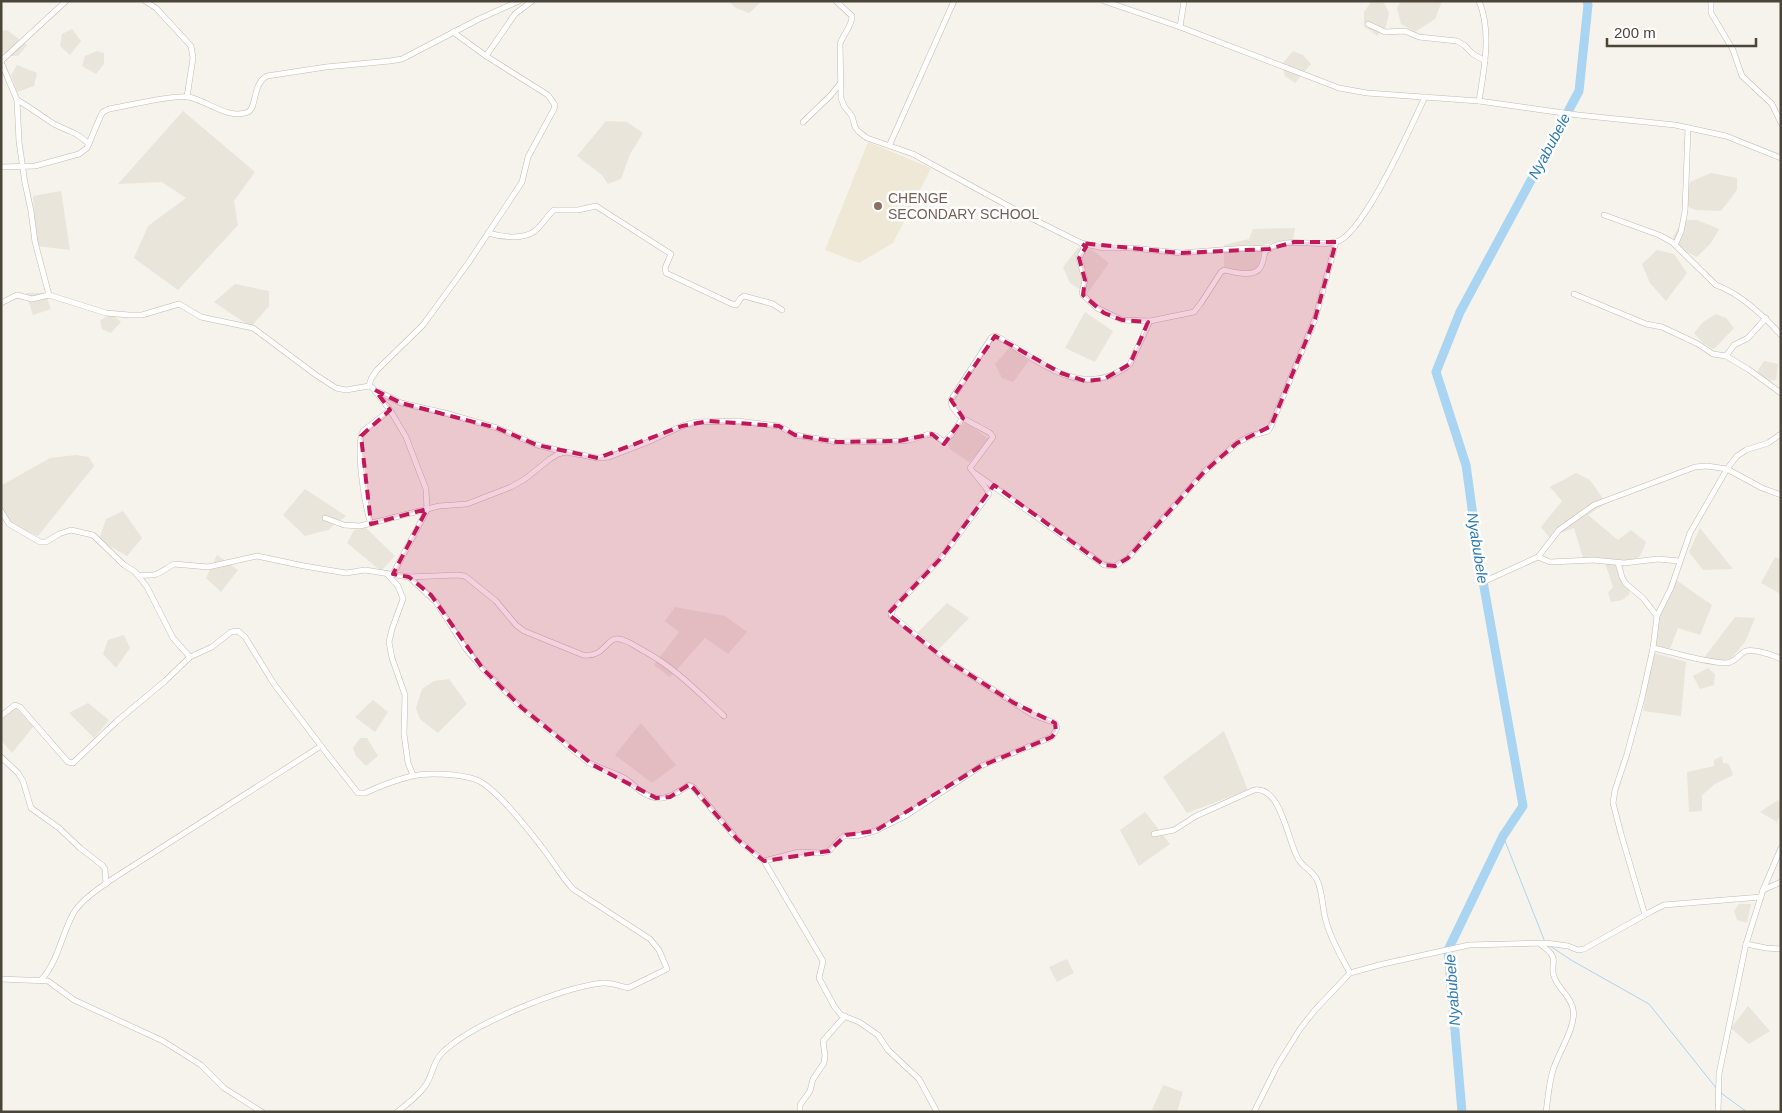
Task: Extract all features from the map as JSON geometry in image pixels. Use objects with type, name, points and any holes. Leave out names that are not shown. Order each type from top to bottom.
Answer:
[{"type":"street","points":[[49,294],[35,242],[22,168],[17,100],[1,62],[66,1]]},
{"type":"street","points":[[145,1],[159,11],[191,46],[193,58],[187,97]]},
{"type":"street","points":[[1,167],[22,168],[45,164],[85,151],[101,115],[106,110],[187,97],[204,101],[231,113],[246,112],[252,109],[257,86],[266,76],[326,67],[396,60],[409,56],[453,32],[519,1]]},
{"type":"street","points":[[486,56],[515,14],[532,1]]},
{"type":"street","points":[[836,1],[852,16],[852,21],[840,44],[842,103],[852,116],[859,132],[867,138],[890,144],[914,154],[962,182],[1081,243],[1103,248],[1132,248],[1181,253],[1247,248],[1269,249]]},
{"type":"street","points":[[890,144],[954,1]]},
{"type":"street","points":[[1104,1],[1180,27],[1339,88],[1368,93],[1479,101],[1578,115],[1675,125],[1726,136],[1781,158]]},
{"type":"street","points":[[1180,27],[1184,1]]},
{"type":"street","points":[[1478,1],[1484,15],[1485,61],[1479,101]]},
{"type":"street","points":[[1711,1],[1711,13],[1733,50],[1742,76],[1772,104],[1781,123]]},
{"type":"street","points":[[1368,24],[1385,32],[1405,31],[1420,36],[1457,41],[1464,44],[1473,54],[1485,61]]},
{"type":"street","points":[[369,386],[371,378],[380,366],[423,325],[522,182],[528,156],[555,105],[548,95],[486,56],[453,32]]},
{"type":"street","points":[[803,122],[840,84]]},
{"type":"street","points":[[1081,243],[1084,248],[1079,258],[1085,280],[1082,292],[1097,308],[1122,320],[1150,321],[1194,312],[1220,272],[1224,270],[1252,273],[1257,271],[1260,268],[1265,252],[1278,245],[1294,242],[1336,242],[1346,238],[1354,229],[1386,177],[1425,97]]},
{"type":"street","points":[[17,100],[55,124],[76,133],[88,144]]},
{"type":"street","points":[[1675,245],[1681,232],[1685,211],[1688,128]]},
{"type":"street","points":[[488,233],[502,236],[527,234],[538,228],[554,210],[578,210],[596,206],[671,254],[664,268],[668,274],[732,304],[736,305],[740,298],[744,296],[773,304],[782,310]]},
{"type":"street","points":[[1604,215],[1659,235],[1675,245],[1716,285],[1725,288],[1766,318],[1781,334]]},
{"type":"street","points":[[971,471],[1085,554],[1104,565],[1116,566],[1128,558],[1210,466],[1237,444],[1250,436],[1268,430],[1271,426],[1315,319],[1336,242]]},
{"type":"street","points":[[1,303],[17,295],[32,299],[49,294],[119,315],[142,315],[176,304],[182,305],[201,317],[253,328],[336,388],[346,390],[369,386],[401,403],[445,413],[488,426],[538,445],[598,458],[609,457],[682,426],[696,422],[738,421],[779,426],[795,435],[837,442],[899,441],[910,440],[929,434],[936,436],[944,442],[963,418]]},
{"type":"street","points":[[1574,294],[1646,324],[1662,327],[1698,344],[1712,354],[1726,356],[1781,393]]},
{"type":"street","points":[[1726,356],[1734,345],[1748,338],[1766,318]]},
{"type":"street","points":[[764,861],[799,852],[821,853],[830,851],[846,835],[856,836],[875,831],[907,814],[981,766],[1046,740],[1055,734],[1057,728],[1054,723],[1039,718],[945,659],[891,615],[893,609],[940,559],[987,498],[989,492],[970,468],[971,464],[993,437],[990,433],[963,418],[952,407],[951,400],[991,338],[995,336],[1061,373],[1085,381],[1104,379],[1126,369],[1130,364],[1150,321]]},
{"type":"street","points":[[375,390],[390,410],[406,437],[426,489],[427,510],[393,574]]},
{"type":"street","points":[[371,524],[367,510],[362,472],[361,436],[363,431],[390,410]]},
{"type":"street","points":[[1645,915],[1613,802],[1615,790],[1628,754],[1642,698],[1653,648],[1657,616],[1668,593],[1690,533],[1727,469],[1737,456],[1746,450],[1768,443],[1781,434]]},
{"type":"street","points":[[326,518],[349,526],[360,526],[448,505],[467,504],[511,487],[525,479],[550,459],[566,452]]},
{"type":"street","points":[[1483,582],[1538,557],[1559,530],[1594,505],[1696,466],[1727,469],[1762,488],[1781,495]]},
{"type":"street","points":[[1,511],[9,524],[40,542],[46,542],[59,534],[71,530],[90,533],[124,565],[138,574],[147,587],[173,638],[190,657]]},
{"type":"street","points":[[138,574],[161,574],[174,564],[208,567],[257,556],[346,573],[365,570],[410,577],[465,576],[496,601],[524,631],[583,655],[595,655],[616,639],[625,641],[648,652],[664,663],[724,716]]},
{"type":"street","points":[[1538,557],[1550,562],[1593,560],[1618,562],[1658,559],[1679,561]]},
{"type":"street","points":[[1618,562],[1625,583],[1643,598],[1657,616]]},
{"type":"street","points":[[386,574],[398,586],[403,599],[389,642],[392,658],[405,695],[404,734],[408,763],[413,775]]},
{"type":"street","points":[[410,577],[436,602],[466,649],[478,664],[522,708],[593,765],[621,776],[650,796],[663,799],[690,785],[737,839],[764,861],[819,951],[823,961],[818,978],[834,1006],[845,1016],[859,1022],[878,1035],[888,1050],[919,1079],[937,1112]]},
{"type":"street","points":[[1,716],[15,706],[20,707],[68,762],[73,764],[116,722],[160,686],[190,657],[212,647],[236,630],[241,632],[274,684],[358,793],[365,793],[413,775],[456,775],[477,780],[488,788],[528,830],[573,889],[650,939],[659,950],[667,968],[628,988],[611,983],[602,983],[569,991],[508,1013],[463,1037],[436,1059],[431,1076],[424,1088],[397,1112]]},
{"type":"street","points":[[1653,648],[1675,652],[1699,660],[1727,663],[1732,662],[1748,651],[1781,658]]},
{"type":"street","points":[[41,980],[50,969],[75,911],[106,884],[321,746]]},
{"type":"street","points":[[1,757],[18,773],[23,781],[31,808],[60,828],[80,848],[102,865],[105,869],[106,884]]},
{"type":"street","points":[[1154,834],[1174,830],[1196,816],[1254,790],[1264,791],[1280,811],[1299,860],[1318,880],[1329,931],[1350,973]]},
{"type":"street","points":[[1718,1112],[1719,1074],[1746,944],[1763,890],[1780,851]]},
{"type":"street","points":[[1763,890],[1781,882]]},
{"type":"street","points":[[1254,1112],[1277,1066],[1300,1029],[1350,973],[1469,945],[1539,944],[1568,946],[1578,950],[1584,949],[1658,907],[1672,904],[1761,898]]},
{"type":"street","points":[[1539,944],[1552,954],[1555,962],[1555,979],[1570,1000],[1574,1016],[1553,1070],[1546,1112]]},
{"type":"street","points":[[1746,944],[1781,949]]},
{"type":"street","points":[[1,980],[48,981],[74,1000],[163,1041],[201,1065],[224,1088],[262,1112]]},
{"type":"street","points":[[800,1112],[800,1105],[810,1091],[813,1080],[824,1063],[826,1056],[823,1041],[845,1016]]},
{"type":"highlighted area","points":[[1294,242],[1336,242],[1315,319],[1271,426],[1237,443],[1204,472],[1128,558],[1115,566],[1104,565],[994,485],[940,559],[888,614],[945,659],[1014,703],[1055,723],[1056,731],[1052,737],[981,766],[875,831],[846,835],[829,851],[764,861],[737,839],[690,784],[670,797],[656,798],[593,765],[522,708],[483,669],[431,595],[409,577],[393,574],[427,509],[371,524],[361,436],[390,410],[375,390],[401,403],[497,428],[537,445],[598,458],[682,426],[709,421],[779,426],[795,435],[837,442],[899,441],[932,434],[944,444],[963,418],[951,400],[995,336],[1061,373],[1085,381],[1104,379],[1130,364],[1148,322],[1122,320],[1104,313],[1083,295],[1085,280],[1079,258],[1086,247],[1081,243],[1181,253],[1269,249]]},
{"type":"shaded area","points":[[728,1],[762,1],[749,13],[736,8]]},
{"type":"shaded area","points":[[1372,1],[1384,3],[1389,13],[1386,26],[1377,36],[1364,26],[1364,12]]},
{"type":"shaded area","points":[[1401,1],[1442,1],[1435,19],[1415,32],[1401,24],[1397,8]]},
{"type":"shaded area","points":[[72,29],[81,41],[70,55],[60,46],[62,34]]},
{"type":"shaded area","points":[[7,30],[27,45],[18,56],[7,56],[1,51],[1,31]]},
{"type":"shaded area","points":[[97,51],[104,53],[104,64],[96,74],[82,66],[85,56]]},
{"type":"shaded area","points":[[1293,51],[1303,55],[1311,64],[1295,83],[1285,76],[1282,64]]},
{"type":"shaded area","points":[[17,65],[37,73],[34,86],[17,92],[11,75]]},
{"type":"shaded area","points":[[183,111],[255,172],[234,201],[238,225],[178,290],[134,258],[148,226],[186,198],[162,182],[118,184]]},
{"type":"shaded area","points":[[606,121],[627,122],[643,133],[630,154],[621,179],[608,184],[602,175],[577,156]]},
{"type":"shaded area","name":"CHENGE SECONDARY SCHOOL","points":[[868,142],[931,168],[893,243],[859,263],[825,250]]},
{"type":"shaded area","points":[[1711,173],[1737,178],[1737,190],[1721,211],[1695,210],[1682,204],[1690,182]]},
{"type":"shaded area","points":[[61,191],[70,250],[36,246],[33,196]]},
{"type":"shaded area","points":[[1683,220],[1697,220],[1719,229],[1711,243],[1697,257],[1679,248],[1673,237]]},
{"type":"shaded area","points":[[1295,228],[1293,240],[1263,245],[1256,273],[1224,269],[1224,245],[1249,239],[1253,229]]},
{"type":"shaded area","points":[[1078,248],[1091,249],[1109,263],[1087,294],[1070,283],[1063,267]]},
{"type":"shaded area","points":[[1657,250],[1674,254],[1687,273],[1666,301],[1650,283],[1642,264]]},
{"type":"shaded area","points":[[235,284],[269,291],[269,306],[251,327],[214,302]]},
{"type":"shaded area","points":[[26,293],[45,293],[51,309],[33,315]]},
{"type":"shaded area","points":[[1085,312],[1113,331],[1095,362],[1065,348]]},
{"type":"shaded area","points":[[111,313],[121,322],[111,333],[102,329],[100,321]]},
{"type":"shaded area","points":[[1716,314],[1726,318],[1734,328],[1714,349],[1703,343],[1694,333],[1703,322]]},
{"type":"shaded area","points":[[1010,347],[1029,361],[1013,382],[1002,378],[995,364]]},
{"type":"shaded area","points":[[1764,361],[1778,364],[1776,380],[1768,381],[1757,372]]},
{"type":"shaded area","points":[[966,422],[990,440],[969,462],[950,449],[947,442]]},
{"type":"shaded area","points":[[76,455],[89,457],[94,466],[38,536],[1,520],[2,485],[50,458]]},
{"type":"shaded area","points":[[1576,473],[1590,480],[1606,503],[1588,515],[1618,540],[1631,530],[1646,542],[1640,556],[1621,568],[1630,594],[1622,600],[1611,602],[1608,593],[1613,587],[1605,563],[1584,561],[1574,528],[1549,537],[1541,527],[1562,501],[1550,487]]},
{"type":"shaded area","points":[[305,489],[346,516],[328,530],[305,536],[283,515]]},
{"type":"shaded area","points":[[123,511],[142,538],[127,556],[99,540],[106,519]]},
{"type":"shaded area","points":[[366,528],[395,556],[381,571],[347,543],[354,530]]},
{"type":"shaded area","points":[[1700,528],[1733,569],[1703,570],[1689,552]]},
{"type":"shaded area","points":[[217,555],[238,570],[221,592],[206,578]]},
{"type":"shaded area","points":[[1775,557],[1781,559],[1781,594],[1761,583]]},
{"type":"shaded area","points":[[1676,580],[1712,605],[1700,635],[1678,628],[1670,649],[1655,645],[1656,621]]},
{"type":"shaded area","points":[[947,603],[969,618],[939,649],[916,634]]},
{"type":"shaded area","points":[[675,607],[725,616],[747,632],[728,654],[705,638],[670,677],[654,665],[679,632],[665,621]]},
{"type":"shaded area","points":[[1735,617],[1755,618],[1745,642],[1730,660],[1703,659]]},
{"type":"shaded area","points":[[124,635],[130,648],[116,668],[103,654],[108,640]]},
{"type":"shaded area","points":[[1654,653],[1686,662],[1681,716],[1643,711]]},
{"type":"shaded area","points":[[1708,668],[1715,674],[1714,685],[1700,689],[1693,676]]},
{"type":"shaded area","points":[[449,679],[467,704],[438,733],[420,719],[416,708],[422,689],[434,681]]},
{"type":"shaded area","points":[[373,700],[388,712],[375,732],[355,717]]},
{"type":"shaded area","points":[[88,703],[109,720],[94,738],[69,713]]},
{"type":"shaded area","points":[[15,707],[33,727],[12,753],[1,740],[1,718]]},
{"type":"shaded area","points":[[641,723],[676,765],[652,783],[615,755]]},
{"type":"shaded area","points":[[1224,731],[1248,790],[1187,813],[1163,777]]},
{"type":"shaded area","points":[[360,738],[367,738],[378,756],[366,766],[356,756],[353,748]]},
{"type":"shaded area","points":[[1722,756],[1723,763],[1729,764],[1733,775],[1715,784],[1702,795],[1702,811],[1689,812],[1687,772],[1714,766],[1714,760]]},
{"type":"shaded area","points":[[1778,800],[1781,805],[1781,813],[1777,822],[1760,812]]},
{"type":"shaded area","points":[[1145,812],[1170,844],[1139,866],[1120,830]]},
{"type":"shaded area","points":[[1739,904],[1751,904],[1747,923],[1737,920],[1734,911]]},
{"type":"shaded area","points":[[1067,959],[1074,973],[1057,982],[1049,967]]},
{"type":"shaded area","points":[[1748,1006],[1770,1031],[1749,1044],[1731,1028]]},
{"type":"shaded area","points":[[1163,1085],[1183,1092],[1177,1112],[1152,1110]]},
{"type":"waterway","name":"Nyabubele","points":[[1462,1112],[1448,950],[1503,836],[1523,806],[1479,559],[1466,465],[1436,372],[1460,312],[1579,91],[1587,1]]},
{"type":"waterway","points":[[1503,836],[1545,942]]},
{"type":"waterway","points":[[1550,946],[1649,1004],[1717,1089]]},
{"type":"waterway","points":[[1721,1093],[1747,1112]]},
{"type":"place","name":"CHENGE SECONDARY SCHOOL","points":[[878,206]]}]
